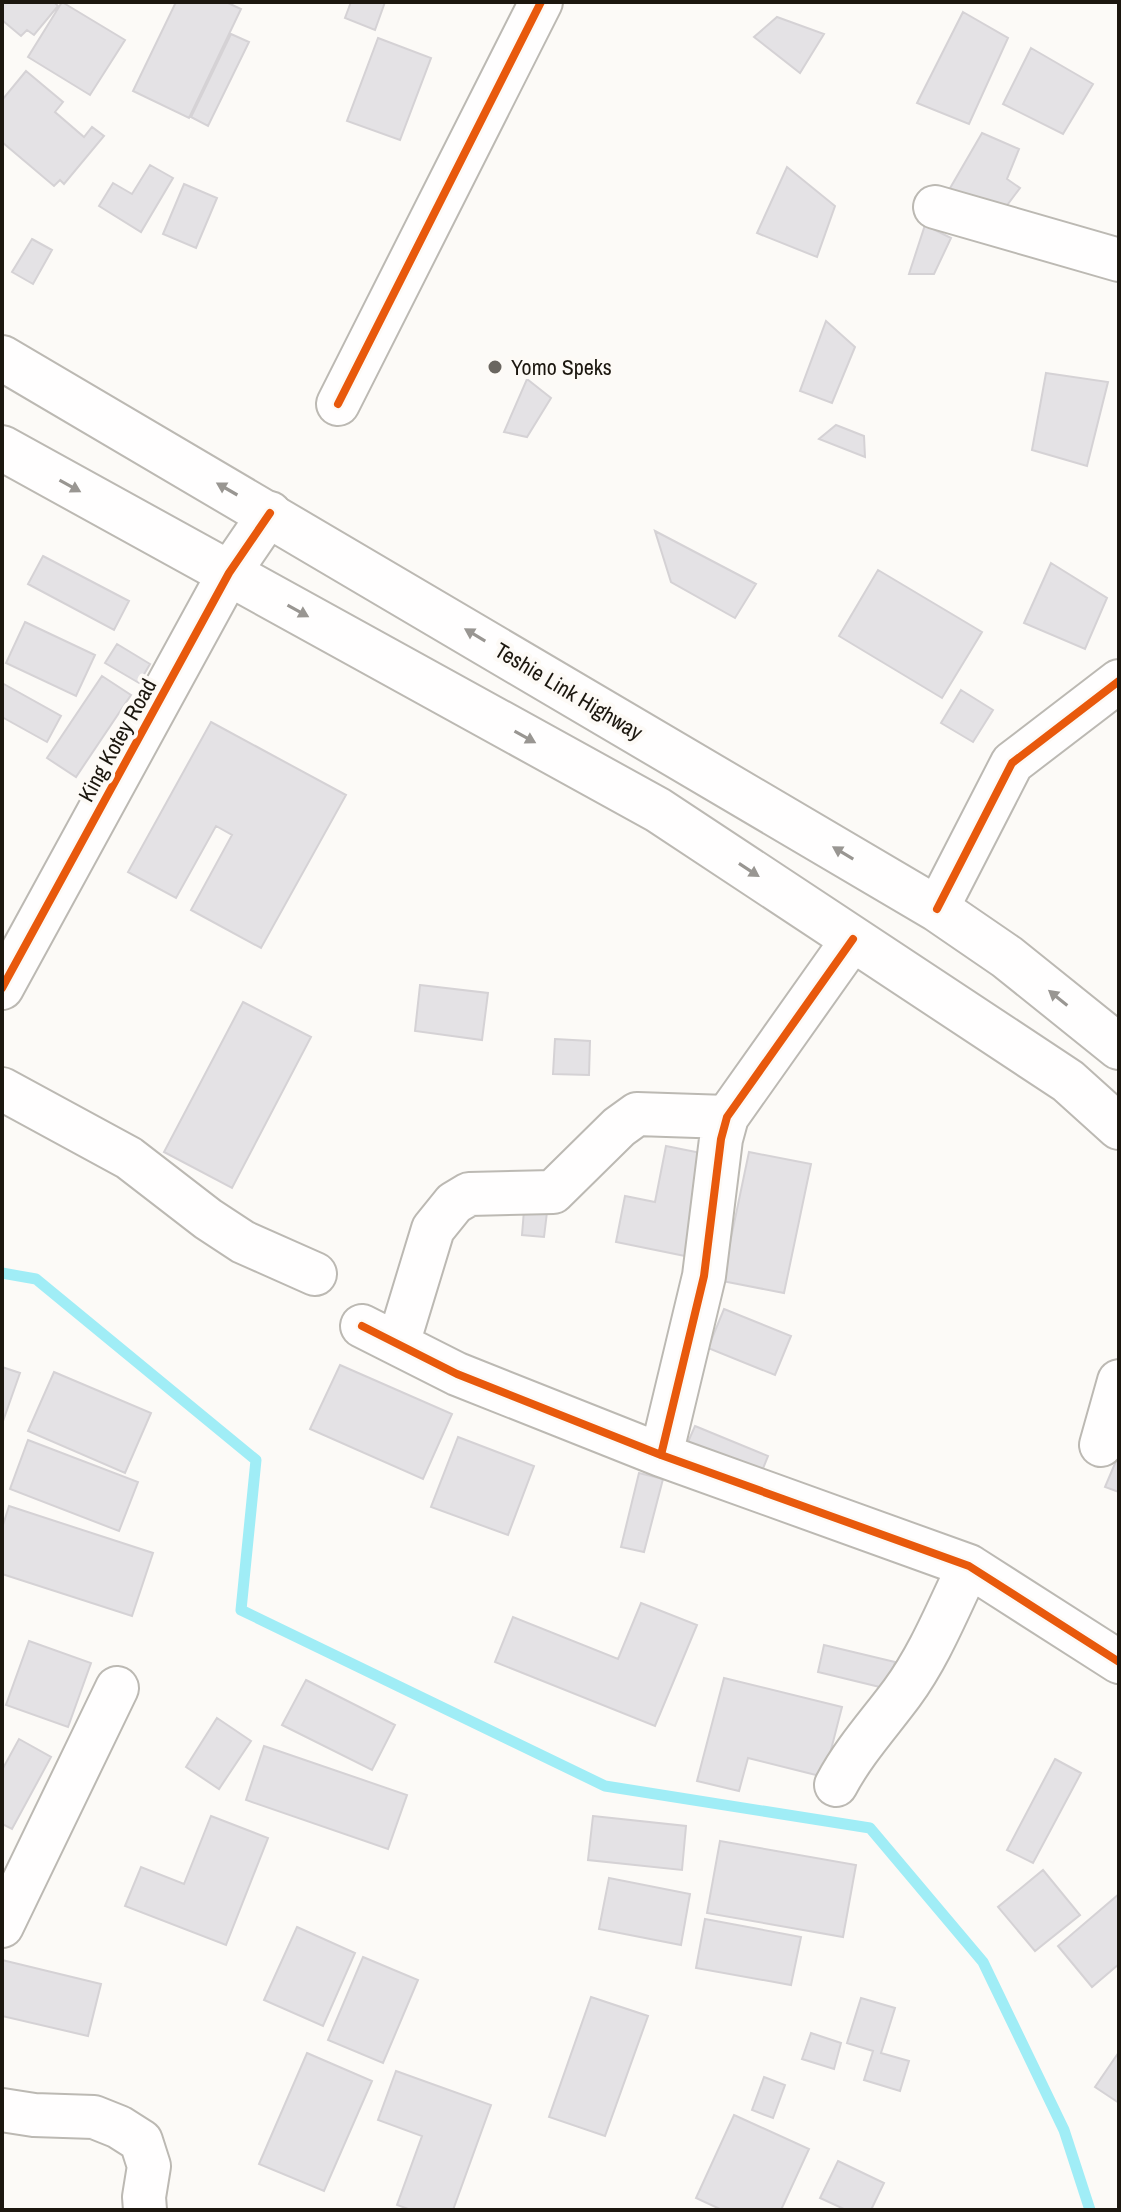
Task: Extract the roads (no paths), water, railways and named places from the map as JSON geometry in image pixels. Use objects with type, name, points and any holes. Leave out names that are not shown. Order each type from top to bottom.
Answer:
[{"type":"main road","name":"Teshie Link Highway","points":[[2,358],[270,513],[937,909],[1007,957],[1119,1047]]},
{"type":"main road","points":[[2,448],[658,810],[1068,1081],[1119,1127]]},
{"type":"street","points":[[338,404],[541,2]]},
{"type":"street","points":[[935,207],[1119,260]]},
{"type":"street","name":"King Kotey Road","points":[[2,988],[229,573],[270,513]]},
{"type":"street","points":[[937,909],[1012,763],[1119,681]]},
{"type":"street","points":[[661,1455],[704,1276],[721,1139],[727,1117],[853,939]]},
{"type":"street","points":[[2,1089],[129,1158],[243,1242],[315,1274]]},
{"type":"street","points":[[398,1344],[433,1229],[454,1203],[469,1194],[553,1192],[619,1127],[637,1114],[727,1117]]},
{"type":"street","points":[[362,1326],[457,1374],[661,1455],[969,1566],[1119,1662]]},
{"type":"street","points":[[1101,1445],[1119,1381]]},
{"type":"street","points":[[836,1785],[852,1756],[903,1692],[969,1566]]},
{"type":"street","points":[[2,1926],[117,1688]]},
{"type":"street","points":[[2,2110],[34,2115],[94,2117],[119,2127],[141,2141],[149,2166],[145,2210]]},
{"type":"waterway","points":[[2,1273],[36,1279],[256,1460],[241,1610],[605,1786],[870,1828],[983,1962],[1064,2130],[1090,2210]]},
{"type":"place","name":"Yomo Speks","points":[[495,367]]}]
